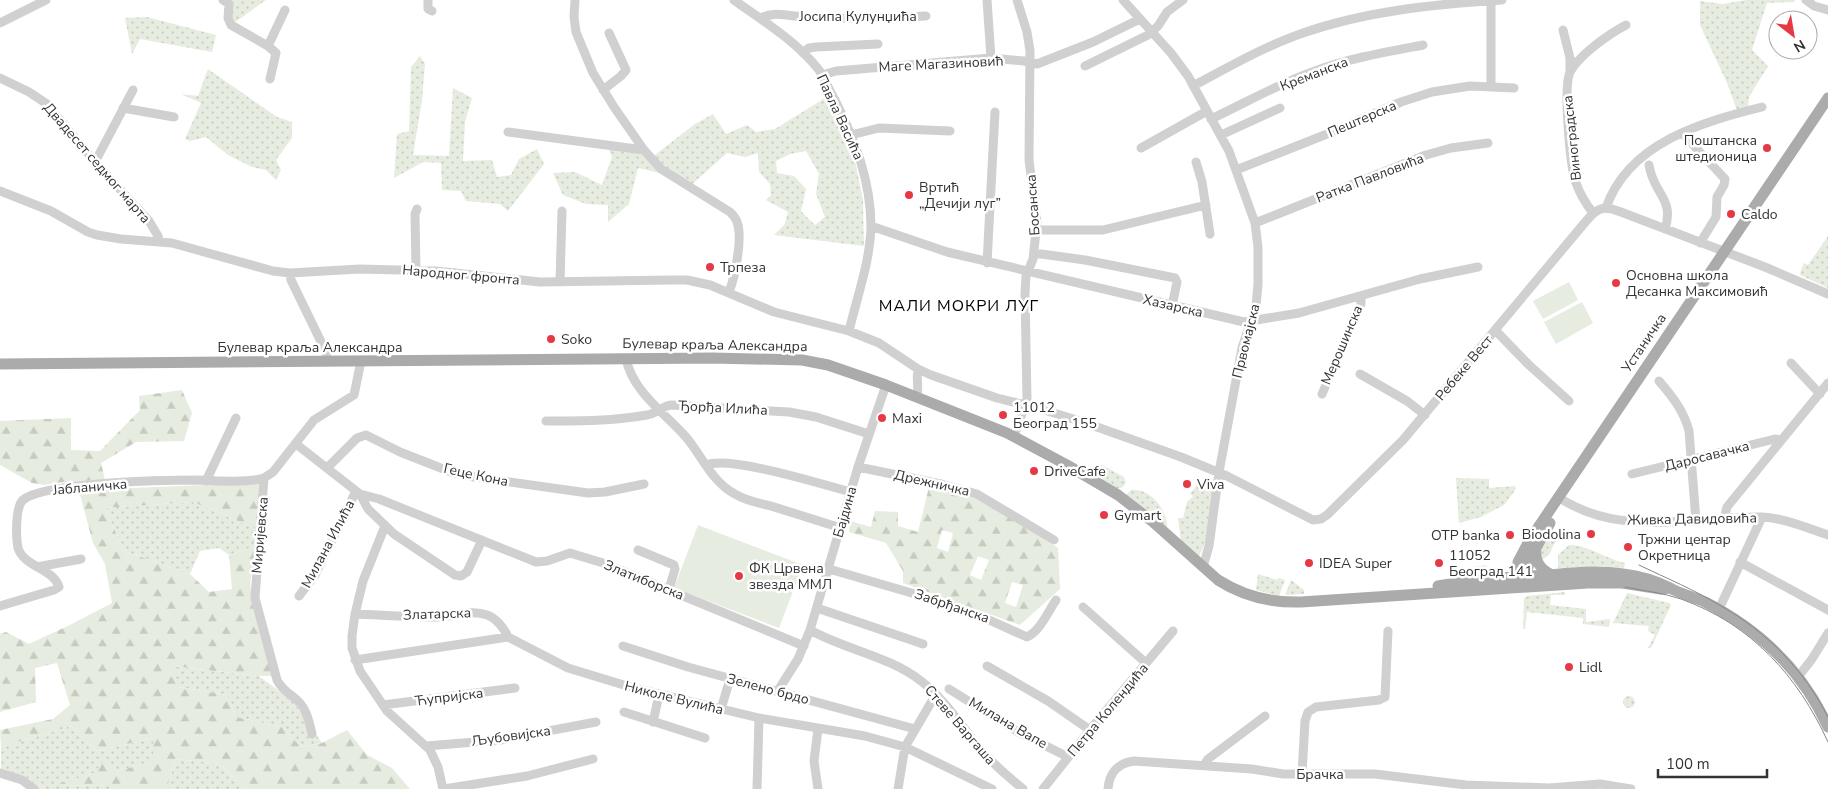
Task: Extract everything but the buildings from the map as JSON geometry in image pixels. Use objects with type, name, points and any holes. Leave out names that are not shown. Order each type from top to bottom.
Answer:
[{"type":"main road","name":"Устаничка","points":[[1728,253],[1828,98]]},
{"type":"main road","name":"Устаничка","points":[[1520,581],[1518,562],[1529,541],[1561,499],[1728,253],[1828,111]]},
{"type":"main road","name":"Булевар краља Александра","points":[[0,364],[713,358],[807,360],[835,367],[886,385],[1014,436],[1118,495],[1153,522],[1203,567],[1230,587],[1272,601],[1301,602],[1395,595],[1520,581],[1552,575],[1611,572],[1651,579],[1718,609],[1742,623],[1763,640],[1798,677],[1810,694],[1828,727]]},
{"type":"main road","name":"Устаничка","points":[[1520,581],[1536,545],[1561,499]]},
{"type":"main road","points":[[1536,545],[1538,565],[1542,570],[1552,575]]},
{"type":"main road","points":[[1496,578],[1518,562]]},
{"type":"main road","name":"Булевар краља Александра","points":[[1395,595],[1455,583],[1496,578],[1520,581],[1605,583],[1661,589],[1669,588]]},
{"type":"street","points":[[0,23],[46,0]]},
{"type":"street","points":[[223,0],[230,4],[228,18],[232,24],[276,53],[270,78]]},
{"type":"street","points":[[428,0],[428,9],[432,11]]},
{"type":"street","points":[[575,0],[574,17],[576,32],[593,73],[602,90],[644,150],[661,169],[735,217],[739,234],[734,277],[729,292]]},
{"type":"street","name":"Павла Васића","points":[[734,0],[761,18],[803,53],[822,76],[851,135],[864,173],[871,226],[865,265],[849,331]]},
{"type":"street","points":[[987,0],[991,58]]},
{"type":"street","name":"Босанска","points":[[1014,436],[1026,405],[1028,387],[1025,293],[1037,230],[1029,160],[1030,63],[1027,32],[1017,0]]},
{"type":"street","name":"Првомајска","points":[[1123,0],[1183,68],[1194,86],[1221,135],[1255,223],[1258,247],[1256,306],[1242,348],[1203,567]]},
{"type":"street","points":[[1085,66],[1135,43],[1152,32],[1161,22],[1166,12],[1183,0]]},
{"type":"street","points":[[1194,86],[1272,46],[1300,34],[1329,25],[1401,11],[1502,0]]},
{"type":"street","points":[[1806,0],[1814,6],[1828,10]]},
{"type":"street","points":[[1491,87],[1492,1]]},
{"type":"street","points":[[268,46],[285,10]]},
{"type":"street","name":"Јосипа Кулунџића","points":[[761,18],[770,14],[822,19],[926,16]]},
{"type":"street","name":"Маге Магазиновић","points":[[822,76],[836,71],[991,58],[1024,60],[1037,64],[1093,42],[1140,19]]},
{"type":"street","points":[[1570,72],[1600,42],[1626,25]]},
{"type":"street","name":"Виноградска","points":[[1563,30],[1570,58],[1566,103],[1575,178],[1585,201],[1594,213]]},
{"type":"street","points":[[602,90],[626,70],[609,33]]},
{"type":"street","points":[[803,53],[809,48],[816,47],[878,44]]},
{"type":"street","name":"Креманска","points":[[1141,148],[1209,115],[1315,71],[1364,56],[1423,45]]},
{"type":"street","name":"Двадесет седмог марта","points":[[0,78],[29,92],[47,104],[95,162],[149,221],[159,241]]},
{"type":"street","name":"Пештерска","points":[[1236,170],[1401,102],[1432,92],[1470,86],[1514,88]]},
{"type":"street","points":[[95,162],[133,90]]},
{"type":"street","points":[[123,108],[174,117]]},
{"type":"street","points":[[1221,135],[1280,108]]},
{"type":"street","points":[[1762,108],[1714,119],[1682,133],[1645,155],[1632,166],[1614,188],[1606,208],[1728,253],[1828,294]]},
{"type":"street","points":[[987,263],[995,112]]},
{"type":"street","points":[[851,135],[879,128],[950,131]]},
{"type":"street","points":[[508,132],[644,150]]},
{"type":"street","points":[[1682,133],[1725,179],[1724,185],[1717,197],[1716,217],[1700,243]]},
{"type":"street","name":"Ратка Павловића","points":[[1255,223],[1426,155],[1451,148],[1488,143]]},
{"type":"street","points":[[1196,162],[1202,182],[1210,234]]},
{"type":"street","points":[[1649,165],[1653,182],[1668,208],[1665,229]]},
{"type":"street","name":"Народног фронта","points":[[0,191],[51,211],[88,232],[98,235],[183,245],[264,269],[290,273],[360,269],[416,270],[540,282],[687,280],[710,285],[774,312],[849,331],[886,347],[918,369],[964,388],[1083,422],[1219,472]]},
{"type":"street","points":[[1037,230],[1103,230],[1206,205]]},
{"type":"street","name":"Ребеке Вест","points":[[1219,472],[1312,520],[1321,519],[1327,515],[1376,468],[1425,415],[1594,213],[1606,208]]},
{"type":"street","points":[[416,270],[415,214],[417,209]]},
{"type":"street","points":[[560,282],[562,212]]},
{"type":"street","name":"Хазарска","points":[[871,226],[947,252],[987,263],[1242,322],[1299,313],[1420,279],[1478,267]]},
{"type":"street","points":[[1034,253],[1085,260],[1175,278],[1177,282],[1172,306]]},
{"type":"street","points":[[290,273],[291,280],[326,352],[328,361]]},
{"type":"street","name":"Мерошинска","points":[[1322,394],[1361,304],[1361,297]]},
{"type":"street","points":[[1495,330],[1528,365],[1569,401]]},
{"type":"street","points":[[626,359],[631,375],[658,411],[684,436],[720,484],[743,499],[841,528]]},
{"type":"street","name":"Миријевска","points":[[312,734],[303,707],[284,691],[277,680],[255,598],[264,478],[273,472],[314,420],[354,394],[361,361]]},
{"type":"street","points":[[1791,363],[1820,394]]},
{"type":"street","points":[[916,397],[919,388],[918,369]]},
{"type":"street","points":[[1360,374],[1407,401],[1425,415]]},
{"type":"street","points":[[1659,381],[1674,398],[1687,423],[1690,437],[1696,521]]},
{"type":"street","points":[[1724,519],[1727,507],[1828,383]]},
{"type":"street","name":"Бајдина","points":[[777,692],[795,665],[810,630],[868,434],[886,385]]},
{"type":"street","name":"Ђорђа Илића","points":[[546,421],[620,419],[648,415],[668,405],[789,412],[816,417],[868,434]]},
{"type":"street","points":[[206,481],[236,418]]},
{"type":"street","name":"Геце Кона","points":[[327,468],[357,438],[366,435],[433,466],[474,477],[588,493],[605,492],[644,484]]},
{"type":"street","name":"Даросавачка","points":[[1632,474],[1776,438],[1781,440]]},
{"type":"street","name":"Златиборска","points":[[296,444],[358,493],[368,508],[385,526],[458,576],[467,572],[482,540]]},
{"type":"street","points":[[707,465],[717,463],[764,469],[851,492]]},
{"type":"street","name":"Дрежничка","points":[[858,467],[941,484],[977,494],[1054,540]]},
{"type":"street","name":"Јабланичка","points":[[0,606],[54,590],[59,586],[58,583],[26,560],[18,549],[17,521],[20,502],[33,494],[64,487],[260,480],[264,478]]},
{"type":"street","name":"Златиборска","points":[[358,493],[379,499],[536,562],[573,554],[626,572],[804,646]]},
{"type":"street","name":"Милана Илића","points":[[299,596],[315,575],[358,493]]},
{"type":"street","name":"Живка Давидовића","points":[[1561,499],[1583,512],[1618,521],[1696,521],[1762,517],[1779,519],[1828,535]]},
{"type":"street","points":[[1718,609],[1762,517]]},
{"type":"street","points":[[385,526],[363,581],[355,614],[352,636],[355,660],[365,680],[393,718],[426,746],[436,760],[443,789],[527,776],[593,759]]},
{"type":"street","points":[[638,550],[674,566],[669,589]]},
{"type":"street","points":[[37,567],[81,559]]},
{"type":"street","points":[[1740,562],[1828,610]]},
{"type":"street","name":"Забрђанска","points":[[829,569],[976,614],[1028,637],[1037,629],[1056,600]]},
{"type":"street","points":[[1083,607],[1146,663]]},
{"type":"street","points":[[817,608],[923,644]]},
{"type":"street","name":"Златарска","points":[[355,614],[439,617],[474,612],[481,613],[496,620],[508,637]]},
{"type":"street","name":"Стеве Варгаша","points":[[810,630],[854,650],[894,665],[922,681],[936,694],[983,753],[1023,789]]},
{"type":"street","name":"Петра Колендића","points":[[1043,789],[1173,631]]},
{"type":"street","points":[[1302,774],[1305,721],[1310,711],[1316,707],[1379,700],[1385,697],[1388,631]]},
{"type":"street","points":[[1798,677],[1812,659],[1828,632]]},
{"type":"street","points":[[355,660],[508,637]]},
{"type":"street","name":"Николе Вулића","points":[[508,637],[568,668],[659,695],[759,718],[865,736],[905,747],[992,789]]},
{"type":"street","name":"Зелено брдо","points":[[623,646],[730,679],[915,729]]},
{"type":"street","points":[[988,666],[1048,701],[1090,730]]},
{"type":"street","points":[[720,710],[730,679]]},
{"type":"street","name":"Ћупријска","points":[[383,705],[515,688]]},
{"type":"street","name":"Милана Вапе","points":[[949,689],[1013,729],[1068,757]]},
{"type":"street","points":[[898,789],[905,747],[936,694]]},
{"type":"street","points":[[653,722],[659,695]]},
{"type":"street","points":[[624,712],[706,738]]},
{"type":"street","points":[[1204,765],[1208,759],[1265,716]]},
{"type":"street","points":[[757,789],[759,718]]},
{"type":"street","name":"Љубовијска","points":[[426,746],[500,740],[596,722]]},
{"type":"street","points":[[818,729],[814,761],[818,789]]},
{"type":"street","name":"Брачка","points":[[1108,789],[1109,780],[1113,772],[1128,762],[1204,765],[1302,774],[1375,774],[1466,785],[1549,788],[1600,784],[1631,789]]},
{"type":"street","points":[[0,773],[22,780],[34,789]]},
{"type":"green space","points":[[221,0],[266,0],[231,25],[230,7]]},
{"type":"green space","points":[[1746,0],[1796,0],[1793,2],[1767,3],[1752,50],[1768,66],[1749,97],[1748,111],[1738,113],[1727,83],[1700,25],[1700,1],[1723,4]]},
{"type":"green space","points":[[147,17],[216,35],[212,52],[140,39],[132,54],[125,18]]},
{"type":"green space","points":[[420,56],[425,64],[422,100],[413,155],[449,156],[453,88],[472,98],[465,122],[463,161],[492,160],[497,177],[511,175],[519,159],[537,149],[544,164],[508,211],[500,204],[466,201],[461,191],[442,190],[441,163],[423,162],[394,178],[397,134],[409,131],[411,67]]},
{"type":"green space","points":[[208,69],[277,117],[292,122],[292,138],[276,160],[281,170],[276,180],[266,170],[252,167],[228,155],[206,137],[190,141],[185,139],[201,103],[181,94],[198,96]]},
{"type":"green space","points":[[825,98],[831,99],[853,151],[863,200],[864,246],[774,235],[785,224],[788,212],[766,200],[771,195],[770,184],[759,172],[758,153],[745,157],[727,153],[689,187],[669,175],[638,168],[629,204],[608,222],[608,205],[586,204],[563,195],[553,173],[575,172],[602,185],[612,157],[607,145],[644,150],[651,158],[695,124],[713,114],[726,134],[747,125],[756,132],[775,129]],"holes":[[[806,151],[819,174],[816,194],[825,217],[815,225],[801,211],[806,189],[794,176],[777,173],[776,161],[790,154]]]},
{"type":"green space","points":[[1828,236],[1828,288],[1800,275],[1804,263],[1808,265]]},
{"type":"green space","points":[[1569,282],[1578,300],[1543,319],[1533,301]]},
{"type":"green space","points":[[1582,302],[1593,323],[1556,344],[1544,322]]},
{"type":"green space","points":[[182,390],[192,413],[184,441],[136,442],[101,463],[105,480],[44,485],[32,483],[0,465],[0,421],[71,418],[71,450],[100,451],[140,410],[139,396]]},
{"type":"green space","points":[[1100,464],[1124,477],[1126,482],[1123,487],[1117,489],[1093,474]]},
{"type":"green space","points":[[1456,478],[1489,479],[1489,488],[1515,486],[1516,489],[1504,505],[1481,517],[1459,523]]},
{"type":"green space","points":[[1201,480],[1213,483],[1214,486],[1205,544],[1199,556],[1181,542],[1178,518],[1183,518],[1187,502],[1193,496],[1190,494]]},
{"type":"green space","points":[[259,483],[257,529],[193,502],[105,508],[124,551],[190,574],[209,592],[232,589],[229,555],[256,546],[250,583],[272,676],[172,666],[178,687],[227,695],[236,717],[282,727],[301,747],[322,743],[347,730],[367,755],[392,768],[410,789],[245,789],[220,764],[176,759],[167,787],[170,789],[114,789],[113,785],[52,786],[94,773],[104,760],[116,771],[153,762],[153,738],[97,751],[71,726],[1,747],[0,730],[53,719],[70,705],[57,663],[35,668],[36,702],[0,712],[0,634],[6,632],[29,644],[112,603],[105,564],[93,543],[79,491]]},
{"type":"green space","points":[[929,487],[979,498],[1058,548],[1060,589],[1020,625],[903,583],[903,571],[886,543],[849,532],[850,521],[871,527],[875,511],[898,512],[898,526],[918,532]],"holes":[[[942,530],[953,533],[948,552],[937,548]],[[978,556],[989,560],[981,580],[970,575]],[[1012,582],[1023,585],[1016,607],[1005,603]]]},
{"type":"green space","points":[[1131,490],[1145,492],[1156,501],[1164,513],[1167,527],[1126,495]]},
{"type":"green space","points":[[193,502],[257,529],[256,546],[229,555],[219,548],[200,551],[190,574],[124,551],[105,508]]},
{"type":"green space","name":"ФК Црвена звезда ММЛ","points":[[698,525],[803,565],[779,628],[674,588]]},
{"type":"green space","points":[[1551,533],[1561,536],[1554,544],[1549,555],[1541,560],[1540,552]]},
{"type":"green space","points":[[1569,545],[1589,549],[1625,563],[1624,568],[1602,566],[1558,568],[1558,555]]},
{"type":"green space","points":[[1486,565],[1487,571],[1462,576],[1461,569]]},
{"type":"green space","points":[[1258,574],[1277,580],[1279,578],[1285,580],[1279,596],[1256,590]]},
{"type":"green space","points":[[1291,580],[1304,590],[1304,594],[1285,595]]},
{"type":"green space","points":[[1565,592],[1565,595],[1551,595],[1550,605],[1586,609],[1586,622],[1610,619],[1609,627],[1583,624],[1583,618],[1527,612],[1525,629],[1523,629],[1524,598]]},
{"type":"green space","points":[[1627,593],[1671,605],[1651,648],[1648,648],[1655,635],[1648,631],[1649,626],[1613,623]]},
{"type":"green space","points":[[171,666],[259,676],[294,702],[322,743],[301,747],[282,727],[236,717],[227,695],[178,687]]},
{"type":"green space","points":[[1627,696],[1631,696],[1635,702],[1631,708],[1627,708],[1623,704],[1623,700]]},
{"type":"green space","points":[[71,726],[97,751],[153,738],[153,762],[116,771],[94,773],[55,786],[113,785],[114,789],[39,789],[22,776],[1,771],[1,747]]},
{"type":"green space","points":[[176,759],[220,764],[245,789],[170,789],[167,787]]},
{"type":"tram line","points":[[1639,565],[1711,600],[1738,616],[1769,640],[1808,683],[1828,717]]},
{"type":"tram line","points":[[1625,587],[1681,599],[1706,610],[1750,638],[1770,655],[1787,674],[1816,718],[1828,742]]},
{"type":"place","name":"Поштанска штедионица","points":[[1767,148]]},
{"type":"place","name":"Вртић „Дечији луг”","points":[[909,195]]},
{"type":"place","name":"Caldo","points":[[1731,214]]},
{"type":"place","name":"Трпеза","points":[[710,267]]},
{"type":"place","name":"Основна школа Десанка Максимовић","points":[[1616,283]]},
{"type":"place","name":"Soko","points":[[551,339]]},
{"type":"place","name":"11012 Београд 155","points":[[1003,415]]},
{"type":"place","name":"Maxi","points":[[882,418]]},
{"type":"place","name":"DriveCafe","points":[[1034,471]]},
{"type":"place","name":"Viva","points":[[1187,484]]},
{"type":"place","name":"Gymart","points":[[1104,515]]},
{"type":"place","name":"Biodolina","points":[[1591,534]]},
{"type":"place","name":"OTP banka","points":[[1510,535]]},
{"type":"place","name":"Тржни центар Окретница","points":[[1628,547]]},
{"type":"place","name":"IDEA Super","points":[[1309,563]]},
{"type":"place","name":"11052 Београд 141","points":[[1439,563]]},
{"type":"place","name":"ФК Црвена звезда ММЛ","points":[[739,576]]},
{"type":"place","name":"Lidl","points":[[1569,667]]},
{"type":"district","name":"МАЛИ МОКРИ ЛУГ","points":[[959,306]]}]
